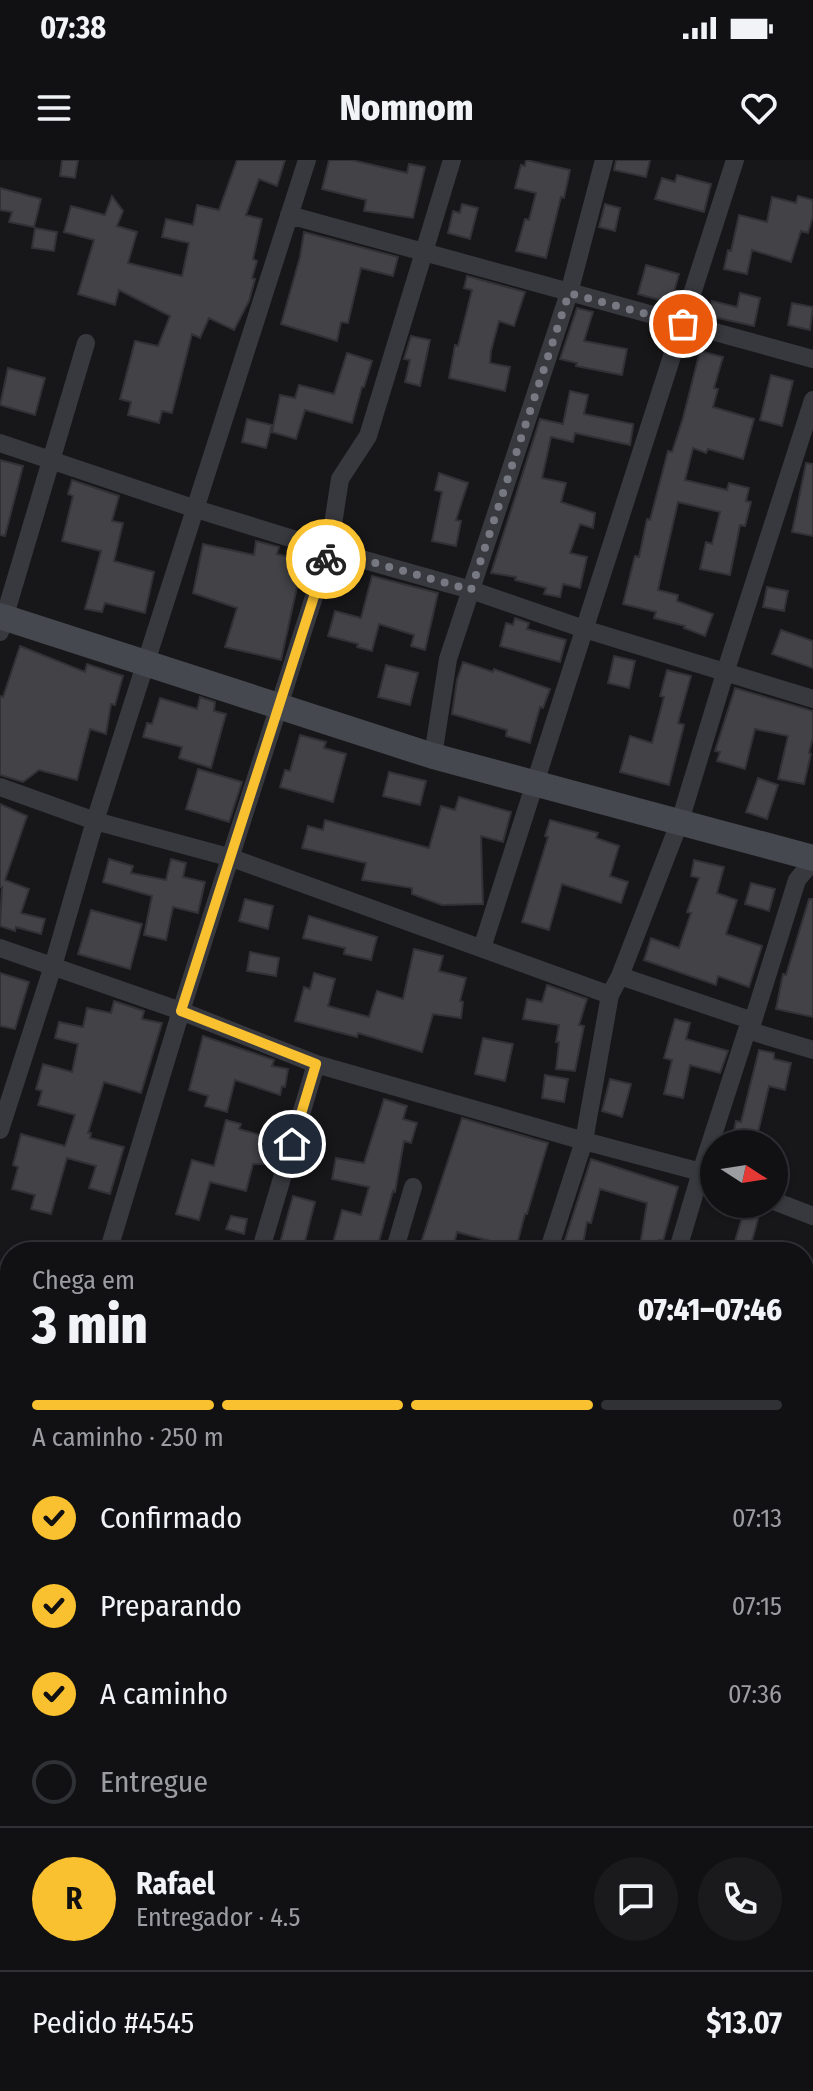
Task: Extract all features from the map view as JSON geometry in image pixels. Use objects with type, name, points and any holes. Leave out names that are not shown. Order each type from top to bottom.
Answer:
[{"type":"main road","points":[[2,622],[146,664],[433,756],[680,821],[813,860]]},
{"type":"street","points":[[0,1130],[53,966],[95,821],[307,160]]},
{"type":"street","points":[[111,1242],[181,1011],[329,550],[340,479],[368,436],[452,160]]},
{"type":"street","points":[[433,756],[448,659],[569,293],[604,160]]},
{"type":"street","points":[[482,948],[735,160]]},
{"type":"street","points":[[289,215],[813,359]]},
{"type":"street","points":[[2,622],[86,343]]},
{"type":"street","points":[[551,1242],[584,1141],[610,995],[680,821],[813,400]]},
{"type":"street","points":[[0,443],[196,509],[471,590],[584,629],[813,699]]},
{"type":"street","points":[[0,787],[95,821],[232,858],[610,995]]},
{"type":"street","points":[[721,1130],[750,1025],[797,880],[813,860]]},
{"type":"street","points":[[0,948],[181,1011],[316,1064],[700,1173]]},
{"type":"street","points":[[620,976],[813,1050]]},
{"type":"street","points":[[263,1242],[316,1064]]},
{"type":"street","points":[[397,1242],[413,1187]]},
{"type":"street","points":[[681,1242],[700,1195]]},
{"type":"street","points":[[788,1206],[813,1216]]},
{"type":"building","points":[[62,160],[78,160],[75,178],[60,176]]},
{"type":"building","points":[[237,160],[285,160],[277,186],[259,179],[246,215],[262,219],[253,259],[257,261],[249,301],[234,330],[209,318],[200,338],[192,334],[172,413],[162,411],[159,423],[128,415],[131,402],[120,399],[135,341],[158,346],[170,316],[119,290],[115,305],[78,294],[94,240],[64,232],[71,206],[105,215],[112,196],[123,211],[117,226],[137,232],[128,263],[182,276],[189,243],[162,237],[166,219],[193,225],[197,205],[219,210]]},
{"type":"building","points":[[329,160],[352,160],[407,173],[409,164],[425,167],[413,218],[364,211],[366,200],[322,189]]},
{"type":"building","points":[[526,160],[570,170],[546,258],[516,251],[536,193],[515,188],[521,165],[525,166]]},
{"type":"building","points":[[616,160],[650,160],[646,177],[614,170]]},
{"type":"building","points":[[677,175],[711,184],[704,212],[655,199],[662,178],[675,182]]},
{"type":"building","points":[[0,188],[41,199],[34,227],[9,222],[12,212],[0,210]]},
{"type":"building","points":[[798,196],[813,200],[813,216],[808,233],[801,231],[791,262],[752,250],[747,274],[724,269],[739,215],[767,222],[772,197],[796,203]]},
{"type":"building","points":[[462,204],[478,208],[470,239],[448,233],[453,211],[460,213]]},
{"type":"building","points":[[605,204],[620,208],[615,231],[599,227]]},
{"type":"building","points":[[35,228],[57,232],[54,251],[32,248]]},
{"type":"building","points":[[304,232],[398,257],[393,276],[361,268],[348,323],[341,322],[337,341],[281,324]]},
{"type":"building","points":[[646,265],[679,274],[671,303],[638,294]]},
{"type":"building","points":[[467,276],[525,292],[514,326],[499,321],[491,351],[490,363],[510,367],[505,391],[449,378],[455,345],[458,346],[472,290],[464,288]]},
{"type":"building","points":[[740,293],[760,298],[754,326],[709,316],[712,301],[737,307]]},
{"type":"building","points":[[792,303],[813,307],[810,330],[788,325]]},
{"type":"building","points":[[577,308],[593,312],[584,341],[627,349],[622,375],[576,366],[577,363],[560,359]]},
{"type":"building","points":[[411,336],[430,340],[420,386],[405,382],[410,360],[404,359]]},
{"type":"building","points":[[700,351],[723,357],[714,388],[718,389],[713,407],[754,419],[743,459],[693,448],[685,480],[727,490],[729,483],[749,488],[746,501],[751,502],[745,526],[740,525],[730,575],[700,569],[706,542],[712,544],[720,512],[678,502],[664,563],[658,590],[678,595],[677,601],[713,614],[705,636],[685,626],[654,618],[656,612],[623,604],[668,451],[672,452],[683,418]]},
{"type":"building","points":[[347,353],[372,361],[352,423],[305,410],[296,439],[272,432],[280,395],[295,398],[299,385],[334,394]]},
{"type":"building","points":[[8,368],[45,378],[35,415],[0,405]]},
{"type":"building","points":[[771,375],[793,381],[782,426],[760,420]]},
{"type":"building","points":[[570,391],[588,395],[584,414],[633,424],[633,427],[630,445],[575,433],[573,442],[551,437],[542,478],[566,483],[561,502],[595,513],[593,528],[580,524],[570,553],[587,557],[580,588],[563,584],[560,597],[544,594],[546,588],[515,580],[516,577],[491,573],[540,419],[563,424]]},
{"type":"building","points":[[247,419],[272,425],[266,448],[242,442]]},
{"type":"building","points":[[0,460],[23,466],[5,536],[0,535]]},
{"type":"building","points":[[806,463],[813,464],[813,536],[792,532]]},
{"type":"building","points":[[439,473],[468,483],[456,520],[461,521],[456,546],[432,541],[442,492],[435,490]]},
{"type":"building","points":[[72,480],[119,496],[112,521],[123,523],[114,561],[154,572],[145,613],[105,603],[102,612],[85,609],[101,551],[62,541],[73,496],[68,494]]},
{"type":"building","points":[[256,541],[279,547],[277,554],[306,561],[281,660],[225,647],[237,608],[193,593],[203,544],[254,555]]},
{"type":"building","points":[[372,576],[438,593],[425,650],[411,646],[414,635],[379,624],[372,651],[328,636],[335,611],[361,618]]},
{"type":"building","points":[[767,587],[788,591],[784,611],[763,607]]},
{"type":"building","points":[[515,618],[529,623],[527,629],[566,640],[560,662],[500,646],[506,623],[513,625]]},
{"type":"building","points":[[781,630],[813,641],[813,668],[772,654]]},
{"type":"building","points":[[20,646],[85,672],[87,664],[123,676],[115,705],[111,704],[106,734],[90,729],[77,780],[39,770],[23,782],[0,775],[0,696],[3,697]]},
{"type":"building","points":[[614,656],[635,661],[629,688],[608,683]]},
{"type":"building","points":[[463,662],[493,672],[494,669],[550,689],[543,708],[540,707],[530,743],[506,736],[507,730],[452,714]]},
{"type":"building","points":[[386,665],[418,673],[410,705],[378,697]]},
{"type":"building","points":[[667,670],[691,676],[678,723],[684,725],[669,785],[620,772],[630,736],[652,743],[664,697],[660,696]]},
{"type":"building","points":[[735,688],[813,711],[811,754],[804,784],[778,779],[788,736],[755,729],[745,769],[717,761],[720,752],[715,751]]},
{"type":"building","points":[[200,697],[215,702],[214,711],[226,714],[211,768],[179,758],[182,747],[143,737],[147,723],[152,724],[160,698],[197,709]]},
{"type":"building","points":[[300,735],[326,742],[324,748],[346,754],[333,802],[280,787],[285,770],[290,771]]},
{"type":"building","points":[[198,769],[242,782],[229,822],[186,809]]},
{"type":"building","points":[[389,772],[426,781],[420,805],[383,796]]},
{"type":"building","points":[[758,778],[778,785],[767,819],[746,812]]},
{"type":"building","points":[[459,797],[511,812],[503,842],[481,836],[483,904],[442,905],[412,894],[412,888],[362,880],[366,863],[302,848],[308,826],[323,830],[325,820],[429,848],[441,806],[455,810]]},
{"type":"building","points":[[0,804],[27,816],[5,880],[29,889],[21,913],[45,919],[41,934],[0,926]]},
{"type":"building","points":[[550,820],[598,833],[596,838],[619,846],[610,876],[628,882],[621,903],[562,884],[549,930],[522,922],[548,837],[545,836]]},
{"type":"building","points":[[109,859],[133,866],[131,873],[166,880],[171,859],[186,863],[183,877],[205,882],[198,913],[173,907],[166,940],[144,935],[152,896],[103,882]]},
{"type":"building","points":[[694,860],[724,867],[717,893],[737,900],[726,934],[762,946],[749,987],[718,976],[716,985],[644,960],[651,938],[679,948],[699,878],[691,876]]},
{"type":"building","points":[[751,883],[775,889],[769,911],[745,904]]},
{"type":"building","points":[[245,899],[273,906],[268,929],[239,921]]},
{"type":"building","points":[[809,899],[813,899],[813,1017],[776,1009],[783,974],[786,975]]},
{"type":"building","points":[[91,910],[142,924],[130,969],[78,954]]},
{"type":"building","points":[[309,916],[377,937],[371,960],[344,954],[345,948],[303,938]]},
{"type":"building","points":[[414,949],[443,956],[439,971],[466,978],[460,1001],[463,1002],[461,1018],[433,1014],[422,1052],[358,1033],[357,1037],[295,1021],[304,987],[310,989],[314,973],[335,979],[328,1006],[369,1017],[377,991],[403,999]]},
{"type":"building","points":[[250,952],[279,958],[276,976],[247,971]]},
{"type":"building","points":[[0,973],[29,982],[15,1029],[0,1026]]},
{"type":"building","points":[[547,985],[587,999],[579,1025],[584,1026],[575,1071],[556,1069],[559,1025],[523,1019],[527,999],[542,1002]]},
{"type":"building","points":[[114,1001],[144,1011],[142,1019],[162,1023],[141,1093],[104,1082],[88,1133],[91,1133],[90,1138],[124,1147],[110,1194],[89,1188],[96,1166],[67,1158],[51,1214],[31,1209],[35,1195],[12,1189],[18,1167],[13,1165],[21,1134],[65,1146],[75,1115],[38,1105],[42,1091],[36,1089],[43,1064],[72,1072],[78,1044],[55,1038],[59,1022],[83,1027],[87,1008],[111,1013]]},
{"type":"building","points":[[675,1019],[690,1023],[686,1039],[728,1051],[720,1073],[690,1065],[683,1098],[664,1094],[672,1060],[664,1058]]},
{"type":"building","points":[[203,1036],[274,1060],[272,1066],[288,1069],[285,1087],[282,1086],[280,1095],[235,1080],[227,1112],[205,1106],[208,1096],[189,1090]]},
{"type":"building","points":[[483,1038],[513,1044],[505,1081],[475,1074]]},
{"type":"building","points":[[759,1050],[774,1053],[774,1059],[791,1063],[785,1090],[769,1086],[759,1130],[734,1130],[736,1121],[741,1122]]},
{"type":"building","points":[[545,1075],[568,1079],[564,1102],[542,1098]]},
{"type":"building","points":[[610,1079],[631,1084],[622,1117],[602,1111]]},
{"type":"building","points":[[384,1099],[407,1106],[403,1119],[417,1123],[411,1143],[404,1141],[395,1192],[379,1242],[333,1242],[342,1210],[361,1215],[369,1187],[332,1179],[336,1158],[364,1163]]},
{"type":"building","points":[[462,1118],[548,1143],[518,1242],[494,1242],[457,1232],[454,1242],[421,1242]]},
{"type":"building","points":[[226,1120],[241,1124],[239,1129],[271,1138],[264,1164],[253,1164],[246,1191],[210,1182],[199,1220],[176,1214],[192,1160],[214,1166]]},
{"type":"building","points":[[591,1159],[678,1187],[663,1241],[641,1242],[647,1203],[600,1189],[591,1223],[587,1222],[583,1242],[564,1242]]},
{"type":"building","points":[[293,1196],[315,1202],[305,1242],[280,1242]]},
{"type":"building","points":[[231,1216],[247,1219],[244,1234],[226,1229]]},
{"type":"building","points":[[742,1218],[758,1218],[752,1242],[735,1242]]},
{"type":"way so far","points":[[326,559],[329,550],[471,590],[569,293],[683,324]]},
{"type":"route","points":[[292,1144],[316,1064],[181,1011],[326,559]]}]
